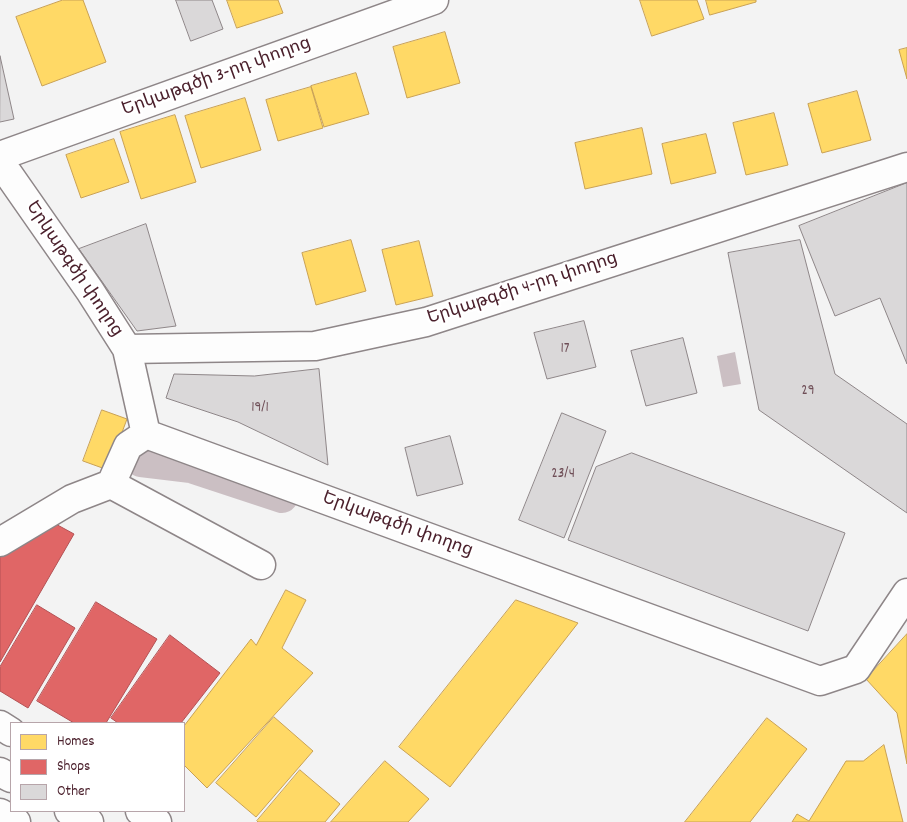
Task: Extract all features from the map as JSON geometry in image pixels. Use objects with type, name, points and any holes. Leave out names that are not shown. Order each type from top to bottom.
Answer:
[{"type":"main road","name":"Երկաթգծի 3-րդ փողոց","points":[[0,156],[434,0]]},
{"type":"main road","name":"Երկաթգծի փողոց","points":[[0,162],[90,291],[126,349],[146,434],[820,681],[856,669],[907,593]]},
{"type":"main road","name":"Երկաթգծի 4-րդ փողոց","points":[[126,349],[315,346],[426,322],[907,167]]},
{"type":"main road","points":[[0,542],[72,499],[111,484],[128,446],[146,434]]},
{"type":"main road","points":[[111,484],[261,565]]},
{"type":"main road","points":[[71,812],[90,822]]},
{"type":"main road","points":[[142,812],[157,822]]},
{"type":"main road","points":[[0,813],[16,822]]},
{"type":"shaded area","points":[[735,352],[741,384],[723,387],[717,356]]},
{"type":"building: Homes","points":[[63,0],[83,0],[106,62],[42,86],[16,17]]},
{"type":"building: Homes","points":[[227,0],[278,0],[283,13],[237,28]]},
{"type":"building: Homes","points":[[640,0],[697,0],[704,19],[652,36]]},
{"type":"building: Homes","points":[[706,0],[756,0],[756,2],[710,15]]},
{"type":"building: Homes","points":[[445,32],[460,83],[407,98],[393,47]]},
{"type":"building: Homes","points":[[907,48],[907,79],[899,50]]},
{"type":"building: Homes","points":[[356,73],[369,114],[324,127],[311,86]]},
{"type":"building: Homes","points":[[311,87],[323,128],[278,141],[266,100]]},
{"type":"building: Homes","points":[[857,91],[871,140],[822,153],[808,104]]},
{"type":"building: Homes","points":[[245,98],[261,150],[201,168],[185,116]]},
{"type":"building: Homes","points":[[774,113],[788,165],[746,175],[733,123]]},
{"type":"building: Homes","points":[[175,115],[196,182],[141,199],[120,132]]},
{"type":"building: Homes","points":[[642,128],[652,174],[585,189],[575,143]]},
{"type":"building: Homes","points":[[706,134],[716,173],[671,184],[662,144]]},
{"type":"building: Homes","points":[[114,139],[129,182],[81,198],[66,155]]},
{"type":"building: Homes","points":[[351,240],[366,291],[316,305],[302,253]]},
{"type":"building: Homes","points":[[419,241],[433,296],[396,305],[382,250]]},
{"type":"building: Homes","points":[[102,410],[127,419],[108,470],[83,461]]},
{"type":"building: Homes","points":[[286,590],[306,600],[282,648],[313,673],[207,788],[185,766],[185,725],[251,639],[256,645]]},
{"type":"building: Homes","points":[[516,600],[578,623],[450,787],[399,747]]},
{"type":"building: Homes","points":[[907,634],[907,764],[897,713],[866,679]]},
{"type":"building: Homes","points":[[274,717],[313,751],[256,817],[216,783]]},
{"type":"building: Homes","points":[[767,718],[807,749],[750,822],[685,822]]},
{"type":"building: Homes","points":[[884,745],[903,822],[792,822],[797,814],[809,821],[846,761],[863,761]]},
{"type":"building: Homes","points":[[385,761],[429,799],[408,822],[331,822]]},
{"type":"building: Homes","points":[[300,770],[340,804],[325,822],[258,822],[257,821]]},
{"type":"building: Shops","points":[[52,522],[74,534],[0,662],[0,557]]},
{"type":"building: Shops","points":[[96,602],[157,639],[107,722],[72,722],[37,701]]},
{"type":"building: Shops","points":[[37,605],[75,628],[28,708],[0,691],[0,667]]},
{"type":"building: Shops","points":[[170,635],[220,673],[182,722],[117,722],[111,718]]},
{"type":"building: Other","points":[[176,0],[212,0],[223,29],[191,41]]},
{"type":"building: Other","points":[[0,56],[14,119],[0,122]]},
{"type":"building: Other","points":[[907,183],[907,364],[880,298],[835,316],[799,226]]},
{"type":"building: Other","points":[[146,224],[176,326],[137,331],[79,249]]},
{"type":"building: Other","points":[[800,240],[835,374],[907,424],[907,513],[759,410],[728,253]]},
{"type":"building: Other","points":[[584,321],[596,367],[547,379],[534,333]]},
{"type":"building: Other","points":[[683,338],[697,393],[646,406],[631,351]]},
{"type":"building: Other","points":[[319,369],[328,465],[238,422],[166,398],[174,374],[254,376]]},
{"type":"building: Other","points":[[562,413],[606,431],[564,538],[519,520]]},
{"type":"building: Other","points":[[450,436],[463,484],[417,496],[405,448]]},
{"type":"building: Other","points":[[632,453],[845,533],[808,631],[568,540],[596,467]]},
{"type":"waterway","points":[[141,461],[191,467],[282,497]]}]
